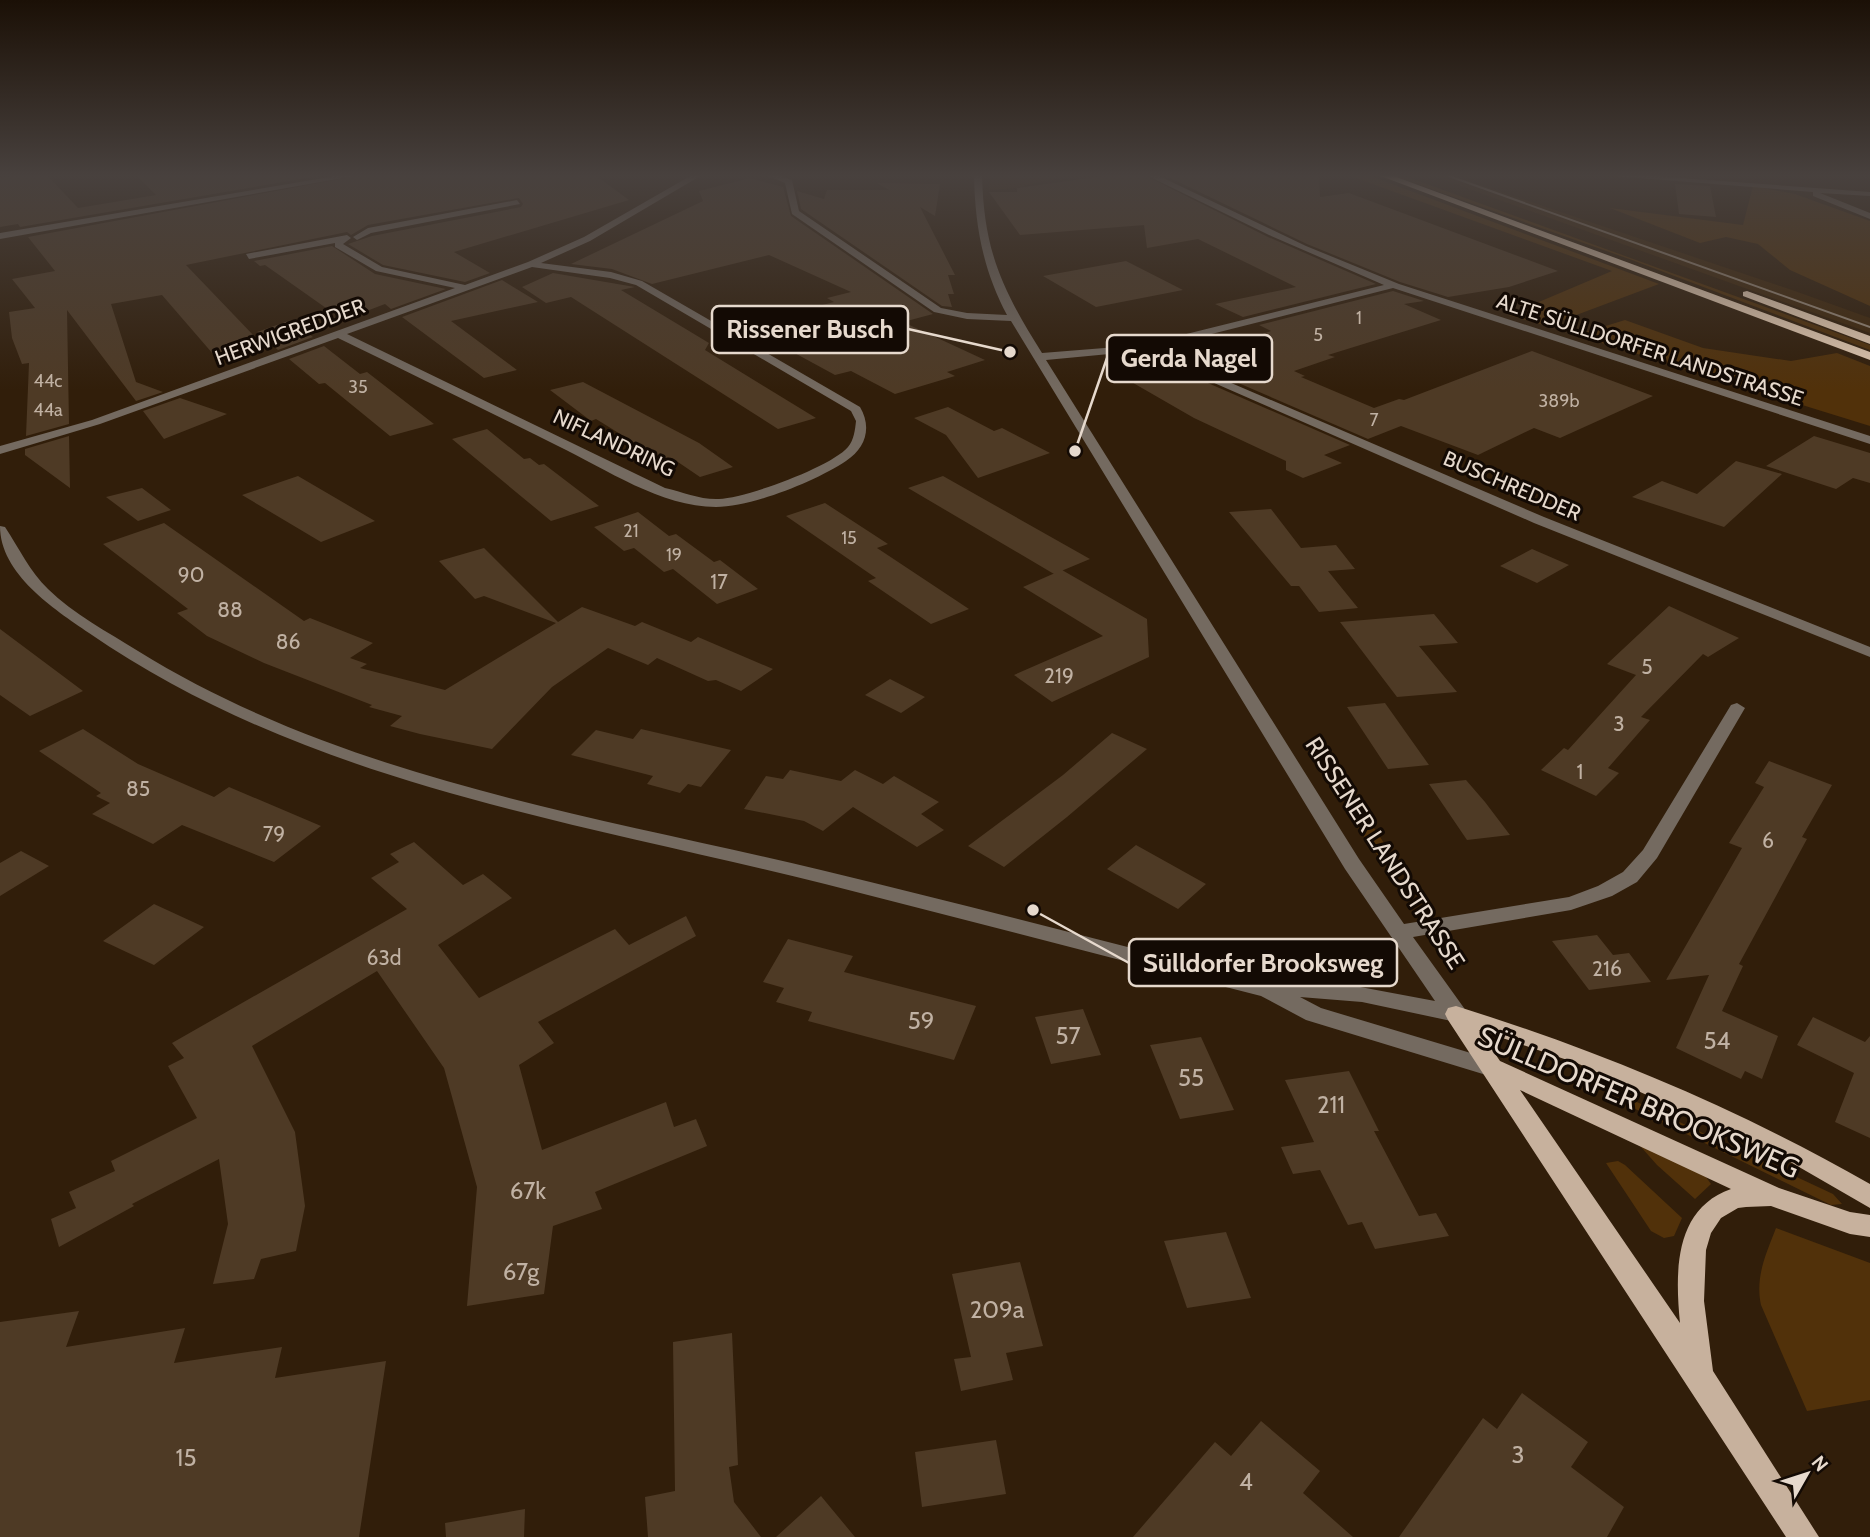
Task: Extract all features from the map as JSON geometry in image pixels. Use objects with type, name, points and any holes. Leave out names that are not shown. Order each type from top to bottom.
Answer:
[{"type":"highway","points":[[1575,247],[1870,356]]},
{"type":"highway","points":[[1735,290],[1870,340]]},
{"type":"main road","name":"RISSENER LANDSTRASSE","points":[[1456,1014],[1496,1069],[1804,1537]]},
{"type":"main road","name":"SÜLLDORFER BROOKSWEG","points":[[1456,1014],[1587,1058],[1788,1149],[1870,1197]]},
{"type":"main road","name":"SÜLLDORFER BROOKSWEG","points":[[1496,1069],[1772,1196],[1850,1223],[1870,1226]]},
{"type":"main road","points":[[1699,1375],[1690,1289],[1692,1251],[1702,1223],[1716,1208],[1733,1199],[1772,1196]]},
{"type":"street","points":[[249,256],[299,247]]},
{"type":"street","points":[[343,247],[379,269],[467,288]]},
{"type":"street","points":[[354,253],[362,247]]},
{"type":"street","name":"HERWIGREDDER","points":[[0,450],[96,422],[341,335],[531,264],[570,247]]},
{"type":"street","points":[[846,247],[939,310],[967,316],[1014,318]]},
{"type":"street","name":"RISSENER LANDSTRASSE","points":[[984,247],[992,279],[1038,357],[1345,853],[1456,1014]]},
{"type":"street","name":"ALTE SÜLLDORFER LANDSTRASSE","points":[[1302,247],[1393,285],[1544,337],[1870,440]]},
{"type":"street","name":"NIFLANDRING","points":[[341,335],[661,491],[696,499],[719,503],[775,488],[839,460],[856,443],[862,421],[856,409],[650,289],[611,275],[531,264]]},
{"type":"street","points":[[1038,357],[1142,348],[1393,285]]},
{"type":"street","name":"BUSCHREDDER","points":[[1142,348],[1539,520],[1870,652]]},
{"type":"street","name":"SÜLLDORFER BROOKSWEG","points":[[0,530],[41,592],[119,647],[207,697],[334,750],[447,787],[817,876],[1267,990],[1314,1014],[1496,1069]]},
{"type":"street","points":[[1398,932],[1570,903],[1605,891],[1630,877],[1650,854],[1737,708]]},
{"type":"street","name":"SÜLLDORFER BROOKSWEG","points":[[1267,990],[1313,987],[1381,995],[1456,1014]]},
{"type":"shaded area","points":[[1545,247],[1559,247],[1659,284],[1547,326],[1508,315],[1612,271]]},
{"type":"shaded area","points":[[1594,247],[1599,247],[1870,345],[1870,350]]},
{"type":"shaded area","points":[[1630,247],[1664,247],[1795,291],[1870,318],[1870,333]]},
{"type":"shaded area","points":[[1761,247],[1870,247],[1870,306],[1790,270]]},
{"type":"shaded area","points":[[1625,320],[1703,348],[1791,361],[1837,353],[1870,366],[1870,426],[1576,335]]},
{"type":"shaded area","points":[[1358,804],[1396,861],[1383,863],[1346,811]]},
{"type":"shaded area","points":[[1622,1095],[1833,1194],[1842,1204],[1831,1205],[1623,1103]]},
{"type":"shaded area","points":[[1634,1139],[1706,1177],[1711,1184],[1695,1199],[1657,1165]]},
{"type":"shaded area","points":[[1618,1161],[1682,1218],[1674,1236],[1664,1238],[1651,1231],[1606,1163]]},
{"type":"shaded area","points":[[1776,1228],[1870,1263],[1870,1400],[1807,1411],[1761,1305],[1760,1275]]},
{"type":"building","points":[[36,247],[275,247],[186,265],[259,341],[213,354],[162,295],[111,304],[136,382],[163,392],[136,401],[67,310],[69,424],[26,436],[29,363],[22,364],[12,338],[9,312],[35,308],[12,279],[55,271]]},
{"type":"building","points":[[333,247],[375,274],[446,289],[391,309],[385,304],[343,320],[265,265],[260,266],[254,261]]},
{"type":"building","points":[[353,247],[472,247],[454,252],[490,273],[465,282],[383,265]]},
{"type":"building","points":[[607,247],[836,247],[933,314],[903,322],[985,360],[947,372],[955,376],[895,394],[851,371],[835,375],[743,325],[834,302],[827,298],[851,292],[769,255],[652,284],[612,269],[571,264]]},
{"type":"building","points":[[856,247],[940,247],[955,275],[948,275],[954,294],[948,294],[952,307],[942,306]]},
{"type":"building","points":[[1214,247],[1290,247],[1376,284],[1243,317],[1215,304],[1296,287]]},
{"type":"building","points":[[1314,247],[1493,247],[1558,271],[1509,287],[1448,297],[1400,282]]},
{"type":"building","points":[[1126,261],[1183,290],[1096,307],[1043,276]]},
{"type":"building","points":[[553,273],[635,287],[621,290],[709,343],[705,350],[816,418],[778,429],[571,297],[546,303],[522,287]]},
{"type":"building","points":[[502,280],[538,302],[451,321],[517,370],[484,378],[402,317]]},
{"type":"building","points":[[1393,291],[1424,301],[1404,304],[1441,320],[1328,355],[1335,357],[1294,371],[1305,376],[1301,377],[1374,408],[1399,399],[1404,400],[1532,351],[1653,396],[1560,438],[1534,428],[1478,455],[1401,426],[1368,439],[1185,360],[1271,331],[1259,325]]},
{"type":"building","points":[[291,320],[313,337],[278,350],[257,332]]},
{"type":"building","points":[[324,346],[360,374],[367,372],[434,424],[390,436],[325,383],[319,384],[289,359]]},
{"type":"building","points":[[1169,366],[1350,445],[1324,455],[1342,463],[1303,478],[1286,470],[1286,461],[1194,418],[1128,380]]},
{"type":"building","points":[[583,382],[699,443],[733,467],[700,477],[672,458],[659,458],[596,419],[591,421],[550,390]]},
{"type":"building","points":[[180,398],[227,414],[164,439],[143,411]]},
{"type":"building","points":[[948,407],[994,431],[1002,428],[1050,453],[978,478],[946,435],[914,418]]},
{"type":"building","points":[[487,429],[524,459],[530,458],[539,465],[544,464],[599,506],[551,521],[452,439]]},
{"type":"building","points":[[69,436],[70,488],[25,455],[25,449]]},
{"type":"building","points":[[1814,436],[1870,453],[1870,483],[1853,478],[1836,489],[1766,466]]},
{"type":"building","points":[[1736,461],[1782,474],[1724,527],[1632,497],[1662,481],[1697,494]]},
{"type":"building","points":[[298,476],[375,521],[321,542],[242,495]]},
{"type":"building","points":[[943,476],[1090,559],[1054,574],[908,488]]},
{"type":"building","points":[[142,488],[171,510],[138,521],[106,497]]},
{"type":"building","points":[[825,503],[888,544],[877,548],[969,609],[931,624],[868,581],[876,578],[786,516]]},
{"type":"building","points":[[1271,509],[1301,548],[1336,545],[1355,569],[1328,571],[1358,608],[1319,612],[1299,586],[1291,586],[1229,512]]},
{"type":"building","points":[[638,512],[669,536],[676,534],[714,562],[720,560],[758,589],[717,604],[673,569],[664,572],[634,548],[624,551],[594,527]]},
{"type":"building","points":[[164,523],[304,621],[310,618],[373,643],[350,658],[367,664],[360,668],[445,690],[556,623],[484,596],[475,599],[439,561],[484,548],[558,622],[582,607],[635,626],[642,622],[691,642],[698,637],[773,669],[741,691],[716,680],[708,681],[657,658],[648,665],[608,648],[552,687],[492,749],[420,734],[390,726],[402,716],[369,707],[372,705],[264,663],[207,636],[177,613],[188,609],[103,544]]},
{"type":"building","points":[[1532,549],[1569,565],[1537,583],[1500,566]]},
{"type":"building","points":[[1062,570],[1147,619],[1149,657],[1052,702],[1014,675],[1103,636],[1023,587]]},
{"type":"building","points":[[1669,606],[1739,638],[1708,657],[1703,654],[1641,717],[1650,720],[1608,768],[1619,773],[1596,796],[1541,770],[1564,748],[1568,750],[1636,675],[1607,664]]},
{"type":"building","points":[[1434,614],[1458,643],[1419,646],[1457,692],[1397,697],[1340,622]]},
{"type":"building","points":[[0,629],[83,691],[30,716],[0,695]]},
{"type":"building","points":[[890,679],[925,697],[901,713],[865,695]]},
{"type":"building","points":[[1385,703],[1429,765],[1388,769],[1347,707]]},
{"type":"building","points":[[83,729],[138,764],[214,797],[229,787],[321,826],[274,862],[182,825],[153,844],[92,814],[110,803],[96,796],[101,793],[39,751]]},
{"type":"building","points":[[641,729],[731,750],[701,787],[688,784],[680,793],[647,784],[653,776],[571,755],[596,730],[633,739]]},
{"type":"building","points":[[1112,733],[1147,749],[1004,867],[968,846],[1063,775]]},
{"type":"building","points":[[1769,761],[1832,785],[1802,837],[1807,839],[1739,964],[1743,966],[1722,1011],[1778,1036],[1762,1079],[1745,1071],[1741,1079],[1676,1048],[1709,975],[1666,980],[1742,848],[1729,843],[1764,787],[1755,783]]},
{"type":"building","points":[[790,770],[841,781],[855,770],[883,784],[894,776],[939,802],[921,814],[944,830],[917,847],[853,807],[823,831],[804,821],[744,809],[766,776],[783,779]]},
{"type":"building","points":[[1466,780],[1510,835],[1467,840],[1429,784]]},
{"type":"building","points":[[414,842],[463,885],[483,874],[512,898],[438,945],[479,998],[615,929],[629,945],[686,916],[696,936],[538,1022],[554,1043],[519,1065],[542,1150],[666,1102],[674,1127],[696,1119],[707,1146],[595,1192],[602,1209],[553,1226],[544,1294],[467,1306],[477,1187],[444,1068],[377,971],[252,1046],[295,1132],[305,1206],[296,1251],[261,1259],[254,1279],[213,1284],[228,1224],[219,1159],[132,1204],[134,1206],[59,1247],[51,1219],[76,1208],[69,1192],[115,1171],[111,1161],[197,1118],[168,1066],[184,1058],[172,1043],[407,909],[371,878],[399,862],[390,854]]},
{"type":"building","points":[[1136,845],[1206,884],[1178,909],[1107,869]]},
{"type":"building","points":[[21,851],[49,866],[0,896],[0,863]]},
{"type":"building","points":[[154,904],[204,927],[154,965],[103,941]]},
{"type":"building","points":[[1597,935],[1613,955],[1629,953],[1651,982],[1589,990],[1552,941]]},
{"type":"building","points":[[788,939],[853,956],[844,972],[976,1006],[954,1060],[808,1021],[812,1012],[776,1002],[784,988],[763,982]]},
{"type":"building","points":[[1083,1009],[1101,1055],[1051,1064],[1035,1017]]},
{"type":"building","points":[[1813,1017],[1865,1042],[1870,1036],[1870,1138],[1835,1122],[1854,1073],[1797,1045]]},
{"type":"building","points":[[1201,1037],[1234,1110],[1180,1119],[1150,1045]]},
{"type":"building","points":[[1349,1071],[1379,1131],[1374,1131],[1419,1216],[1436,1213],[1449,1236],[1375,1249],[1362,1222],[1348,1225],[1320,1170],[1293,1174],[1281,1147],[1314,1142],[1285,1080]]},
{"type":"building","points":[[1226,1232],[1251,1298],[1187,1308],[1164,1241]]},
{"type":"building","points":[[1020,1262],[1043,1346],[1006,1353],[1013,1380],[961,1391],[954,1359],[971,1357],[952,1274]]},
{"type":"building","points":[[79,1311],[66,1347],[185,1328],[174,1363],[282,1347],[275,1378],[386,1361],[359,1537],[0,1537],[0,1322]]},
{"type":"building","points":[[732,1333],[738,1465],[729,1467],[734,1502],[761,1537],[648,1537],[645,1497],[675,1491],[673,1342]]},
{"type":"building","points":[[1522,1393],[1588,1442],[1571,1467],[1624,1507],[1607,1537],[1399,1537],[1483,1418],[1497,1429]]},
{"type":"building","points":[[1261,1421],[1320,1471],[1303,1493],[1353,1537],[1133,1537],[1215,1442],[1231,1456]]},
{"type":"building","points":[[996,1440],[1006,1494],[922,1507],[915,1452]]},
{"type":"building","points":[[821,1496],[855,1537],[776,1537]]},
{"type":"building","points":[[525,1509],[524,1537],[446,1537],[445,1523]]},
{"type":"tram line","points":[[1646,247],[1870,327]]},
{"type":"place","name":"Rissener Busch","points":[[1010,352]]},
{"type":"place","name":"Gerda Nagel","points":[[1075,451]]},
{"type":"place","name":"Sülldorfer Brooksweg","points":[[1033,910]]}]
